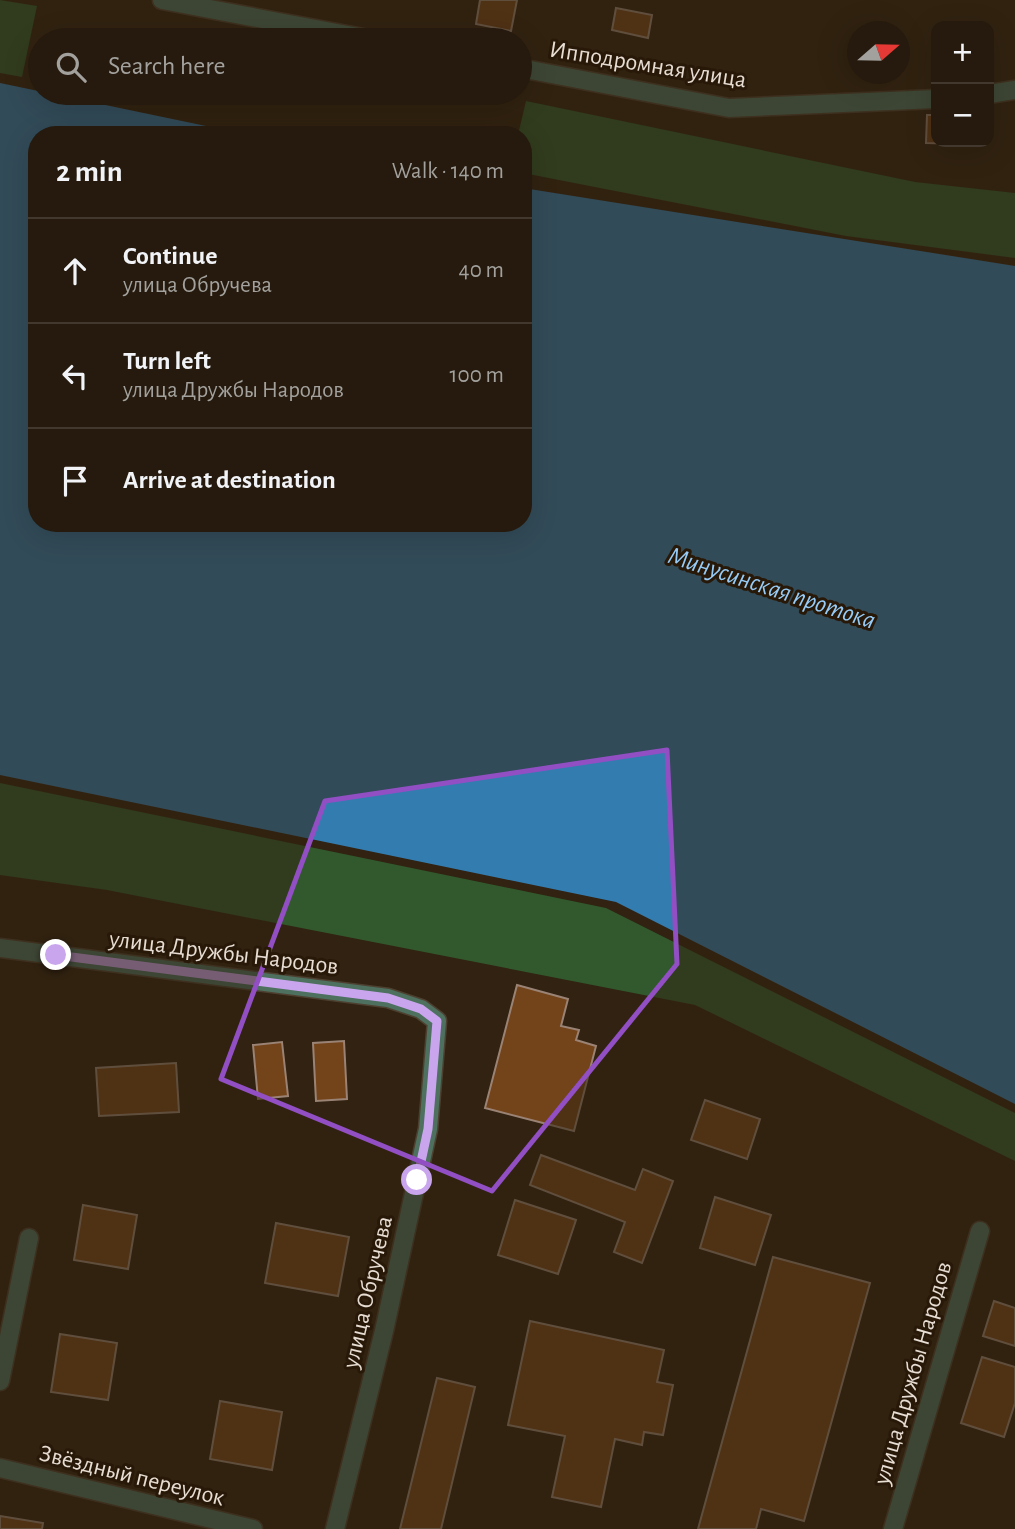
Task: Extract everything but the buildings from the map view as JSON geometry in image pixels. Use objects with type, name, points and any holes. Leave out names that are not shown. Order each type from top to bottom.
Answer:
[{"type":"street","points":[[162,0],[310,28]]},
{"type":"street","name":"Ипподромная улица","points":[[532,70],[729,108],[931,99]]},
{"type":"street","points":[[994,93],[1015,90]]},
{"type":"street","name":"улица Дружбы Народов","points":[[0,948],[388,998],[421,1009],[437,1021]]},
{"type":"street","name":"улица Обручева","points":[[334,1529],[384,1331],[428,1129],[437,1021]]},
{"type":"street","name":"улица Дружбы Народов","points":[[893,1529],[980,1231]]},
{"type":"street","points":[[0,1381],[29,1238]]},
{"type":"street","name":"Звёздный переулок","points":[[0,1468],[253,1529]]},
{"type":"highlighted area","points":[[667,750],[677,964],[492,1191],[221,1079],[325,801]]},
{"type":"green space","points":[[0,0],[37,6],[32,28],[28,28],[28,49],[22,77],[0,73]]},
{"type":"green space","points":[[532,102],[915,182],[1015,193],[1015,258],[846,236],[532,175],[532,126],[520,126],[525,105],[532,105]]},
{"type":"green space","points":[[0,783],[606,908],[1015,1113],[1015,1161],[695,1005],[107,890],[0,875]]},
{"type":"water","name":"Минусинская протока","points":[[0,83],[28,89],[28,105],[105,105],[206,126],[28,126],[28,532],[532,532],[532,189],[1015,266],[1015,1104],[616,902],[0,775]]},
{"type":"route","points":[[56,955],[388,998],[421,1009],[437,1021],[428,1129],[417,1180]]}]
